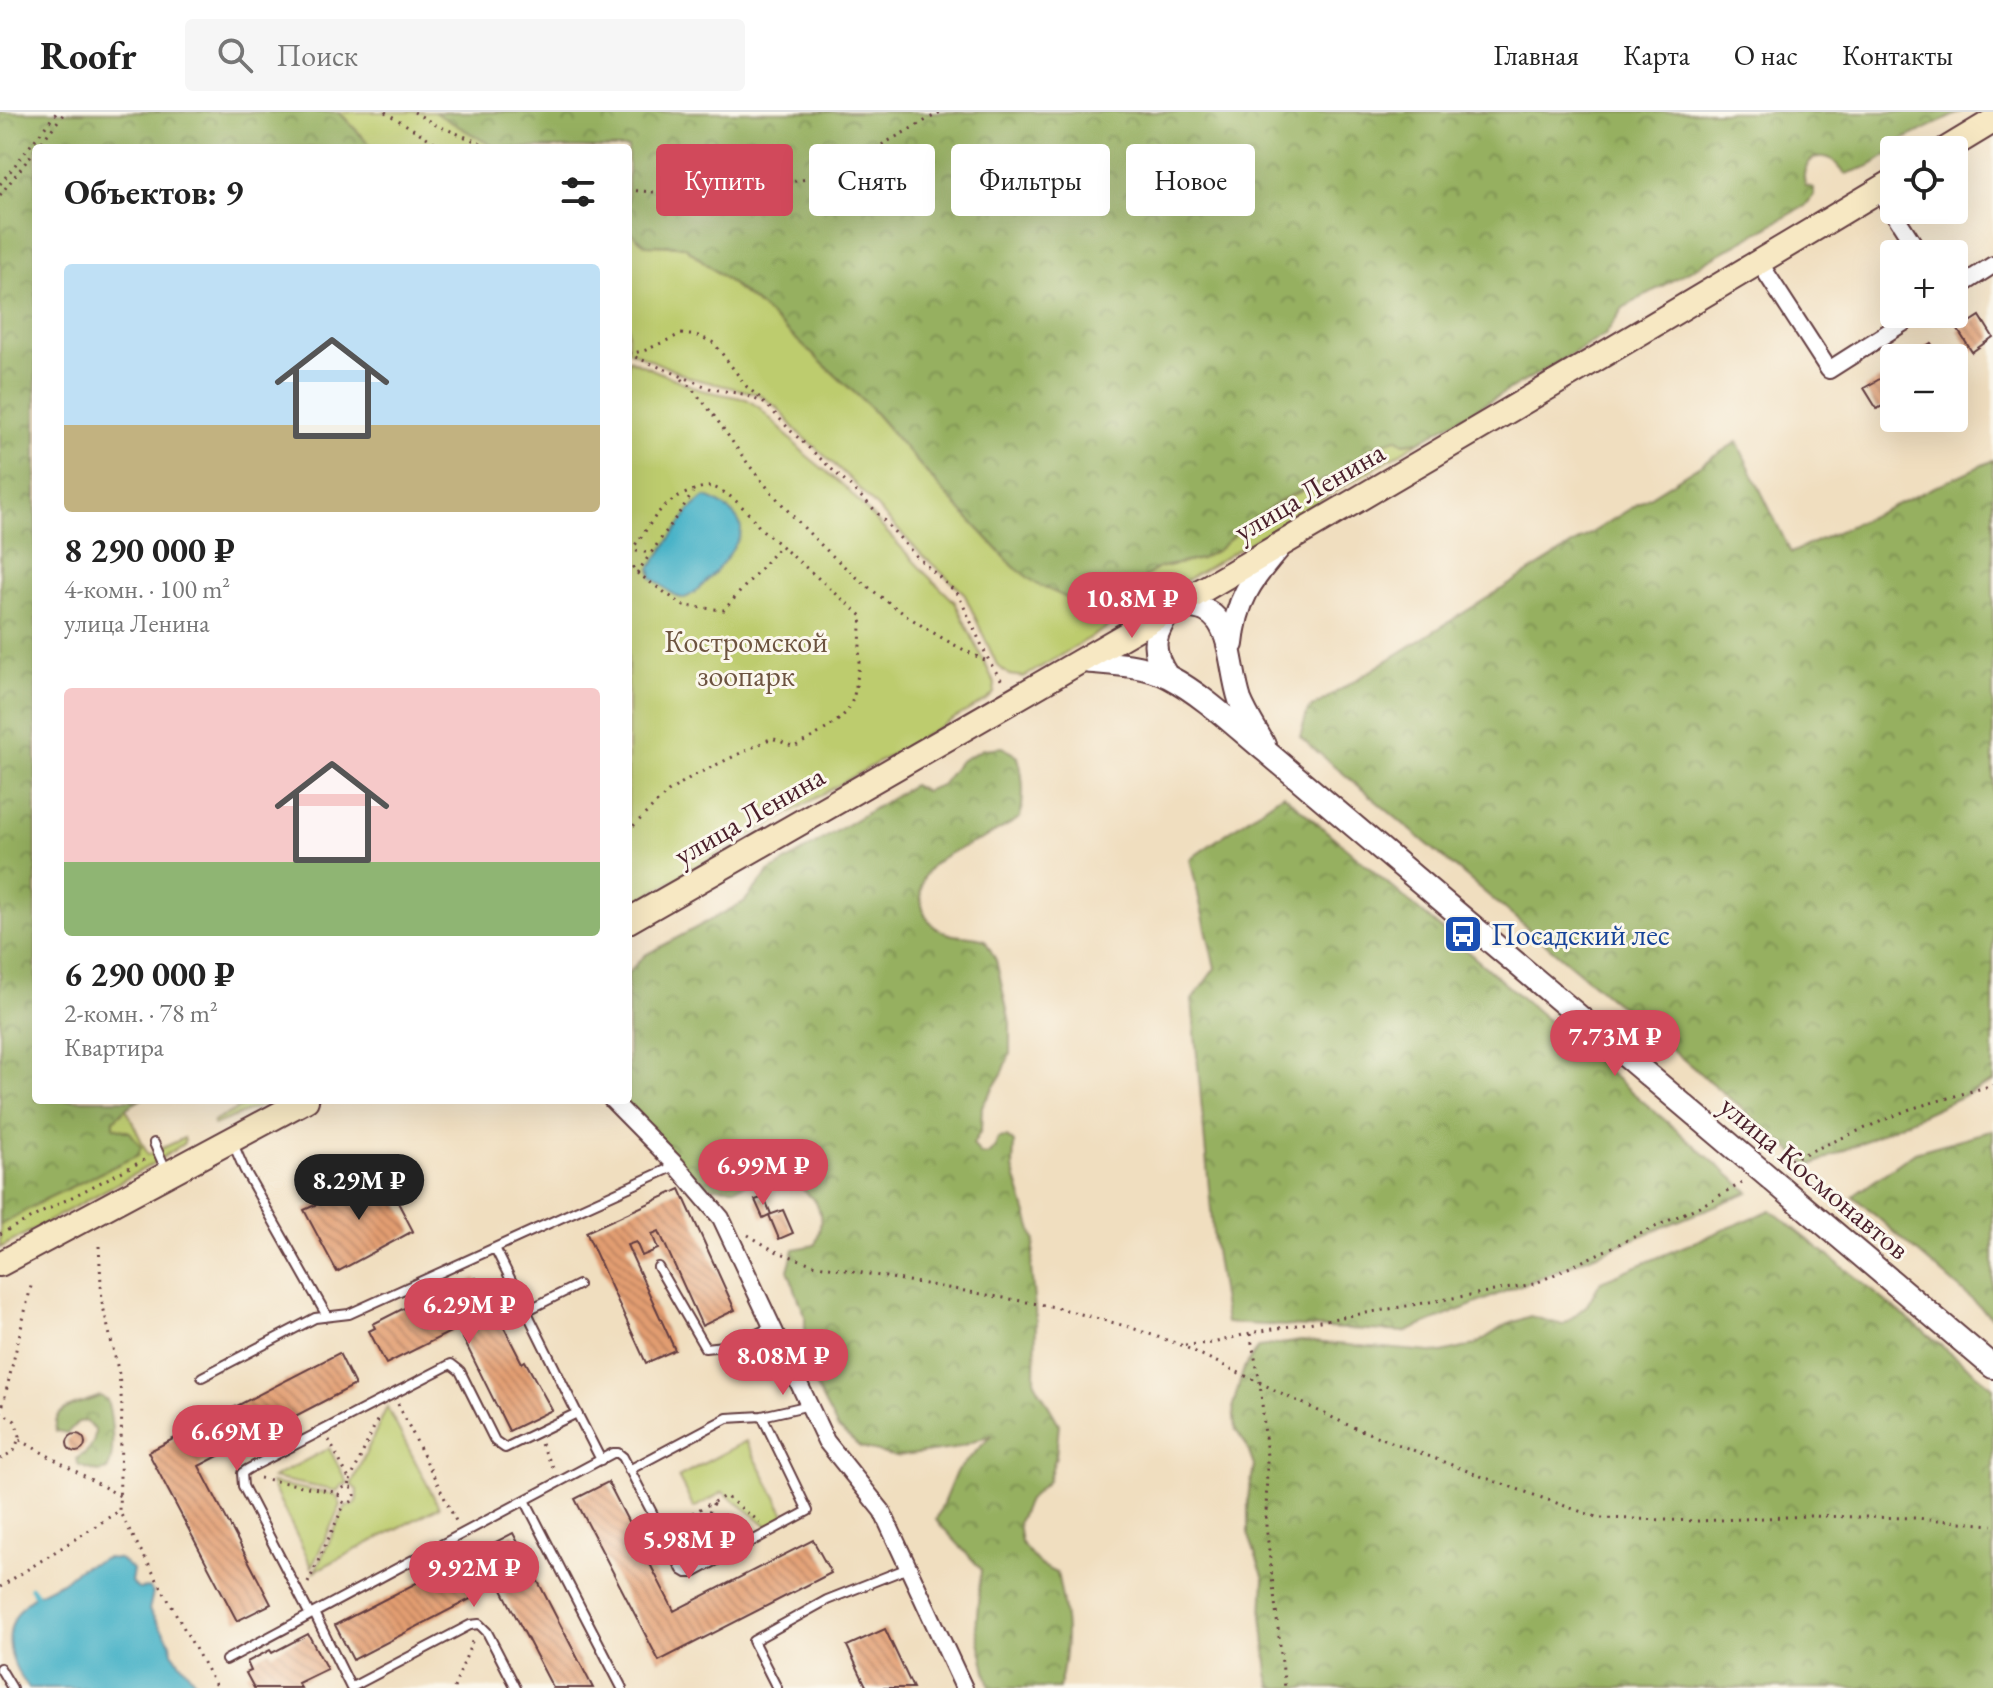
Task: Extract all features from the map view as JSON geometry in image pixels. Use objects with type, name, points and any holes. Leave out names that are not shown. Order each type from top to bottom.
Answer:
[{"type":"main road","points":[[1968,136],[1993,121]]},
{"type":"main road","name":"улица Ленина","points":[[632,919],[1083,661],[1880,189]]},
{"type":"main road","points":[[0,1264],[163,1164],[232,1140],[299,1104]]},
{"type":"street","points":[[1759,262],[1829,370],[1895,328]]},
{"type":"street","points":[[1968,281],[1993,265]]},
{"type":"street","points":[[1230,666],[1235,616],[1251,580],[1282,544]]},
{"type":"street","points":[[1167,676],[1158,663],[1155,644],[1158,626],[1173,608],[1189,605],[1205,609],[1219,620],[1241,703],[1268,753]]},
{"type":"street","points":[[1083,661],[1134,666],[1167,676]]},
{"type":"street","name":"улица Космонавтов","points":[[1167,676],[1268,753],[1993,1367]]},
{"type":"street","points":[[616,1104],[676,1165],[721,1218],[826,1441],[882,1511],[964,1688]]},
{"type":"lane","points":[[232,1140],[244,1169],[327,1316]]},
{"type":"lane","points":[[154,1143],[163,1164]]},
{"type":"lane","points":[[202,1377],[315,1318],[349,1314],[676,1165]]},
{"type":"lane","points":[[495,1248],[601,1460]]},
{"type":"lane","points":[[658,1267],[705,1348],[733,1345],[773,1327]]},
{"type":"lane","points":[[526,1311],[578,1285]]},
{"type":"lane","points":[[516,1688],[487,1632],[479,1624],[470,1625],[352,1687],[301,1598],[243,1486],[242,1475],[323,1430],[395,1398],[451,1364],[460,1371],[499,1445],[510,1446],[577,1413]]},
{"type":"lane","points":[[629,1470],[727,1418],[762,1416],[810,1405]]},
{"type":"lane","points":[[226,1660],[618,1453],[682,1570],[693,1573],[808,1511],[762,1416]]},
{"type":"lane","points":[[525,1500],[622,1688]]},
{"type":"lane","points":[[777,1688],[753,1641],[827,1600],[908,1568]]},
{"type":"lane","points":[[0,1668],[12,1688]]},
{"type":"path","points":[[0,184],[57,112]]},
{"type":"path","points":[[39,144],[65,112]]},
{"type":"path","points":[[385,112],[437,144]]},
{"type":"path","points":[[414,112],[482,144]]},
{"type":"path","points":[[632,190],[714,197],[827,175],[941,112]]},
{"type":"path","points":[[0,195],[32,153]]},
{"type":"path","points":[[632,353],[681,334],[699,336],[714,343],[747,387],[958,594],[989,661],[1015,700]]},
{"type":"path","points":[[632,356],[712,389],[743,394],[766,404]]},
{"type":"path","points":[[679,377],[717,417],[761,480],[867,588],[953,645],[989,661]]},
{"type":"path","points":[[632,547],[667,503],[701,487],[720,490],[862,616],[854,695],[848,709],[825,729],[794,747],[772,738],[691,777],[668,792],[632,827]]},
{"type":"path","points":[[637,573],[693,492]]},
{"type":"path","points":[[632,566],[637,573],[684,606],[724,610],[781,545]]},
{"type":"path","points":[[632,550],[651,553]]},
{"type":"path","points":[[1181,1345],[1213,1343],[1250,1333],[1534,1284],[1706,1203],[1762,1172],[1910,1109],[1993,1085]]},
{"type":"path","points":[[0,1234],[163,1164]]},
{"type":"path","points":[[721,1218],[775,1251],[812,1264],[1055,1307],[1129,1327],[1181,1345],[1350,1426],[1599,1518],[1698,1521],[1809,1516],[1916,1518],[1993,1525]]},
{"type":"path","points":[[99,1246],[102,1302],[119,1374],[122,1406],[119,1511],[217,1688]]},
{"type":"path","points":[[0,1459],[11,1454],[20,1440],[18,1424],[1,1412],[32,1282]]},
{"type":"path","points":[[1250,1333],[1260,1382],[1267,1457],[1266,1525],[1285,1688]]},
{"type":"path","points":[[349,1487],[383,1408],[395,1398],[463,1533]]},
{"type":"path","points":[[323,1430],[350,1481]]},
{"type":"path","points":[[536,1433],[560,1481]]},
{"type":"path","points":[[20,1440],[120,1496]]},
{"type":"path","points":[[242,1475],[339,1493]]},
{"type":"path","points":[[349,1487],[356,1495],[352,1502],[345,1503],[339,1493],[349,1487]]},
{"type":"path","points":[[661,1529],[725,1496],[772,1532]]},
{"type":"path","points":[[682,1570],[714,1502]]},
{"type":"path","points":[[301,1598],[345,1503]]},
{"type":"path","points":[[0,1587],[119,1511]]},
{"type":"path","points":[[454,1688],[479,1624]]},
{"type":"green space","points":[[0,112],[339,112],[369,144],[32,144],[32,1104],[133,1104],[114,1120],[114,1127],[130,1132],[141,1147],[138,1155],[0,1225]]},
{"type":"green space","points":[[339,112],[434,112],[489,144],[369,144]]},
{"type":"green space","points":[[434,112],[1961,112],[1910,136],[1880,136],[1880,160],[1846,174],[1831,159],[1814,159],[1807,166],[1804,181],[1806,186],[1814,188],[1814,195],[1805,206],[1623,308],[1605,335],[1420,441],[1404,443],[1396,438],[1369,449],[1346,470],[1284,499],[1247,523],[1219,549],[1201,559],[1158,568],[1145,577],[1132,596],[1119,601],[1112,594],[1098,599],[1067,598],[1038,585],[1014,567],[868,405],[762,308],[684,246],[646,245],[632,233],[632,144],[489,144]]},
{"type":"green space","points":[[632,233],[646,245],[684,246],[762,308],[868,405],[1014,567],[1098,599],[1140,587],[1145,577],[1158,568],[1201,559],[1219,549],[1247,523],[1284,499],[1346,470],[1369,449],[1396,438],[1404,443],[1420,441],[1024,677],[1009,675],[997,665],[964,593],[918,551],[848,477],[796,430],[778,408],[758,394],[691,378],[632,352]]},
{"type":"green space","name":"Костромской зоопарк","points":[[632,361],[701,390],[746,399],[760,408],[806,455],[845,487],[955,602],[995,684],[994,693],[632,904]]},
{"type":"green space","points":[[1737,442],[1791,553],[1993,460],[1993,1082],[1810,1166],[1300,737],[1308,710]]},
{"type":"green space","points":[[1003,747],[1018,757],[1023,780],[1020,818],[950,853],[931,866],[921,886],[921,898],[926,916],[938,929],[985,940],[996,960],[1010,1023],[1010,1054],[982,1106],[981,1130],[973,1144],[980,1154],[987,1155],[995,1148],[998,1138],[1007,1137],[1014,1143],[1013,1168],[1035,1241],[1031,1268],[1036,1320],[1035,1382],[1059,1424],[1056,1456],[1048,1481],[1028,1500],[1018,1522],[1021,1543],[1040,1565],[1057,1573],[1066,1630],[1059,1688],[990,1688],[976,1628],[981,1569],[936,1520],[956,1472],[992,1435],[953,1449],[895,1457],[860,1447],[837,1427],[805,1366],[805,1316],[788,1270],[794,1249],[815,1245],[821,1222],[813,1199],[788,1178],[754,1181],[735,1188],[711,1187],[674,1159],[619,1104],[632,1104],[632,969],[645,955],[744,902],[769,872],[913,785],[924,791],[941,785],[960,761],[983,749]]},
{"type":"green space","points":[[1283,794],[1749,1192],[1406,1332],[1226,1323],[1214,1244],[1192,1000],[1215,968],[1190,859]]},
{"type":"green space","points":[[246,1104],[265,1104],[214,1125],[213,1122]]},
{"type":"green space","points":[[126,1108],[148,1155],[184,1138],[185,1141],[151,1165],[0,1248],[0,1225],[46,1199],[119,1130],[114,1127],[114,1120]]},
{"type":"green space","points":[[1993,1130],[1993,1318],[1853,1196],[1915,1152]]},
{"type":"green space","points":[[1771,1210],[1993,1387],[1993,1688],[1272,1688],[1262,1615],[1264,1579],[1248,1533],[1248,1498],[1254,1466],[1247,1446],[1235,1429],[1233,1405],[1244,1368],[1259,1347],[1301,1341],[1442,1353],[1475,1345],[1504,1326],[1530,1316],[1563,1325],[1587,1305],[1601,1281]]},
{"type":"green space","points":[[100,1396],[107,1400],[109,1407],[112,1446],[107,1470],[98,1472],[79,1466],[76,1459],[90,1447],[95,1429],[86,1421],[78,1422],[67,1433],[56,1431],[56,1422],[63,1410]]},
{"type":"green space","points":[[387,1407],[439,1507],[315,1571],[346,1506],[353,1505],[357,1500],[357,1490],[351,1485]]},
{"type":"green space","points":[[746,1441],[787,1518],[769,1527],[723,1492],[694,1508],[678,1477]]},
{"type":"green space","points":[[329,1448],[348,1484],[337,1491],[272,1478]]},
{"type":"green space","points":[[271,1483],[336,1495],[341,1505],[312,1567]]},
{"type":"water","points":[[705,497],[733,514],[741,530],[734,547],[709,579],[691,595],[680,598],[652,578],[650,568],[691,509]]},
{"type":"water","points":[[106,1558],[119,1559],[133,1570],[131,1582],[138,1589],[149,1588],[153,1593],[149,1610],[171,1643],[172,1652],[200,1688],[29,1688],[21,1677],[11,1655],[10,1643],[10,1632],[20,1610],[33,1597],[77,1570]]},
{"type":"building","points":[[1980,316],[1993,337],[1972,352],[1958,330],[1968,328],[1968,324]]},
{"type":"building","points":[[1880,379],[1880,407],[1877,409],[1864,388]]},
{"type":"building","points":[[383,1174],[413,1231],[337,1272],[304,1210]]},
{"type":"building","points":[[680,1189],[735,1310],[702,1326],[659,1231],[652,1234],[658,1249],[642,1256],[636,1242],[627,1245],[675,1350],[646,1363],[586,1232]]},
{"type":"building","points":[[764,1197],[771,1214],[763,1218],[755,1200]]},
{"type":"building","points":[[783,1210],[793,1233],[779,1239],[769,1215]]},
{"type":"building","points":[[476,1278],[483,1293],[491,1289],[504,1315],[499,1318],[522,1363],[525,1361],[552,1410],[509,1431],[458,1328],[386,1364],[369,1331],[375,1328],[373,1324],[420,1300],[423,1304]]},
{"type":"building","points":[[339,1353],[355,1385],[199,1466],[271,1604],[237,1621],[148,1452]]},
{"type":"building","points":[[72,1434],[80,1434],[85,1443],[83,1450],[72,1452],[67,1447],[67,1439]]},
{"type":"building","points":[[608,1482],[674,1611],[813,1540],[831,1573],[659,1661],[575,1499]]},
{"type":"building","points":[[513,1533],[593,1688],[553,1688],[499,1584],[353,1660],[335,1625]]},
{"type":"building","points":[[885,1629],[913,1688],[867,1688],[847,1646]]},
{"type":"building","points":[[308,1634],[327,1669],[298,1683],[301,1688],[254,1688],[246,1673],[251,1671],[247,1662]]},
{"type":"waterway","points":[[31,1588],[41,1601]]},
{"type":"place","name":"Посадский лес","points":[[1463,934]]}]
